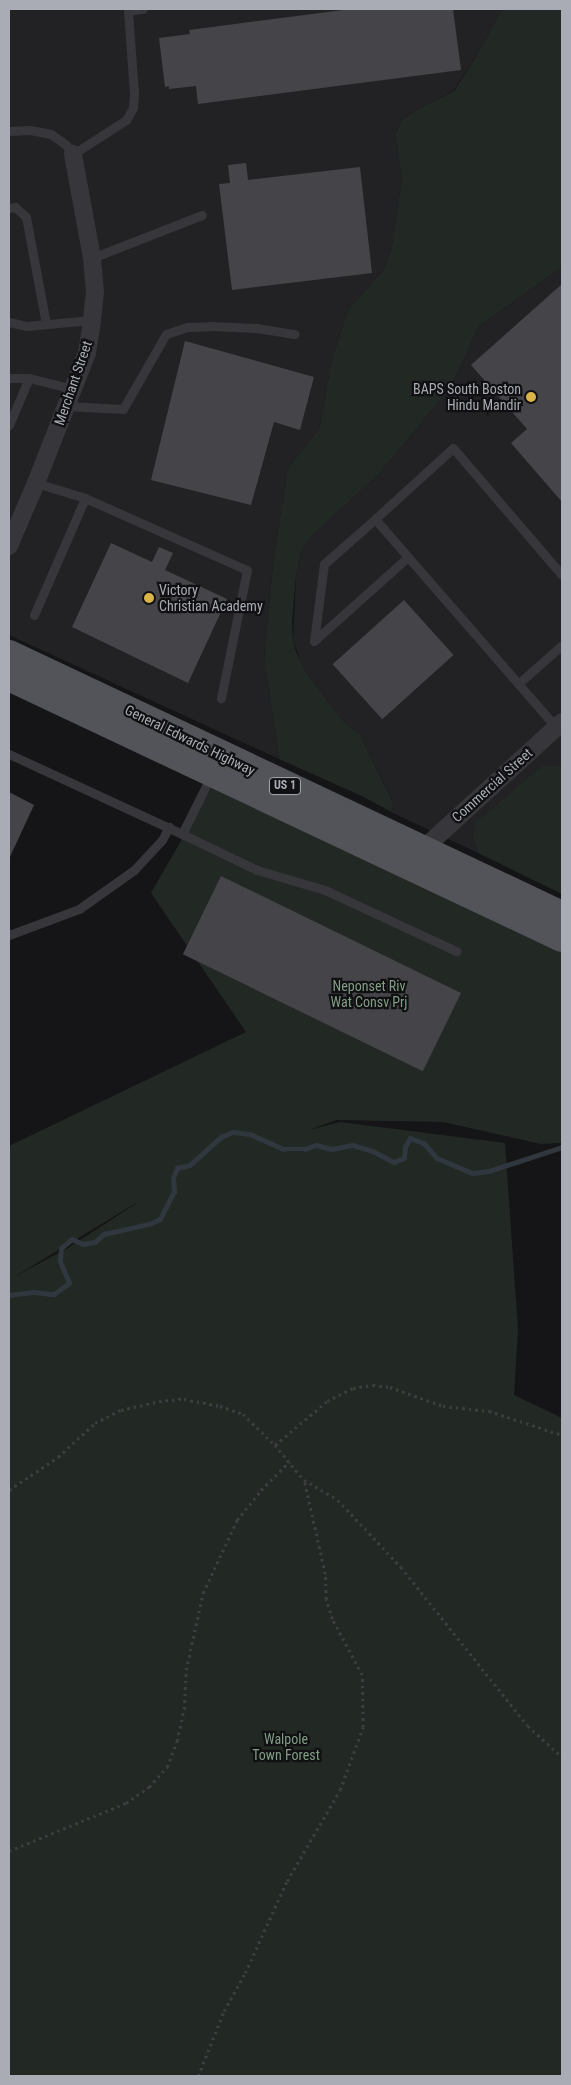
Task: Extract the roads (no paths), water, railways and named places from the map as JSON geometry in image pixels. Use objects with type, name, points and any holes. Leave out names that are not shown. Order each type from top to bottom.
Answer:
[{"type":"main road","name":"General Edwards Highway","points":[[9,654],[562,915]]},
{"type":"main road","name":"General Edwards Highway","points":[[9,677],[562,938]]},
{"type":"street","name":"Merchant Street","points":[[9,546],[87,353],[95,292],[92,258],[73,154]]},
{"type":"street","name":"Commercial Street","points":[[422,850],[559,724]]},
{"type":"lane","points":[[9,131],[30,130],[51,134],[66,145],[73,154],[126,120],[133,108],[134,93],[128,11],[144,9]]},
{"type":"lane","points":[[9,208],[15,207],[26,218],[46,324]]},
{"type":"lane","points":[[92,258],[202,215]]},
{"type":"lane","points":[[9,322],[26,326],[92,320]]},
{"type":"lane","points":[[66,406],[123,409],[166,334],[188,327],[256,328],[295,334]]},
{"type":"lane","points":[[9,378],[29,378],[73,389]]},
{"type":"lane","points":[[9,425],[29,378]]},
{"type":"lane","points":[[408,557],[314,641],[324,564],[453,448],[562,575]]},
{"type":"lane","points":[[36,483],[85,498],[247,570],[220,698]]},
{"type":"lane","points":[[34,615],[85,498]]},
{"type":"lane","points":[[376,519],[518,684],[559,724]]},
{"type":"lane","points":[[518,684],[562,645]]},
{"type":"lane","points":[[9,754],[169,827],[257,870],[325,890],[456,951]]},
{"type":"lane","points":[[182,834],[212,774]]},
{"type":"lane","points":[[9,935],[79,909],[134,870],[162,840],[169,827]]},
{"type":"waterway","points":[[9,1295],[34,1292],[54,1294],[69,1283],[60,1262],[61,1248],[72,1239],[83,1244],[95,1242],[104,1234],[149,1224],[160,1219],[174,1192],[173,1178],[177,1168],[190,1165],[221,1137],[233,1132],[250,1134],[284,1149],[305,1149],[316,1145],[332,1149],[353,1145],[373,1151],[394,1162],[404,1158],[405,1147],[410,1138],[424,1143],[437,1158],[473,1173],[489,1171],[562,1147]]},
{"type":"place","name":"BAPS South Boston Hindu Mandir","points":[[531,397]]},
{"type":"place","name":"Victory Christian Academy","points":[[149,598]]},
{"type":"park label","name":"Neponset Riv Wat Consv Prj","points":[[369,994]]},
{"type":"park label","name":"Walpole Town Forest","points":[[286,1748]]}]
